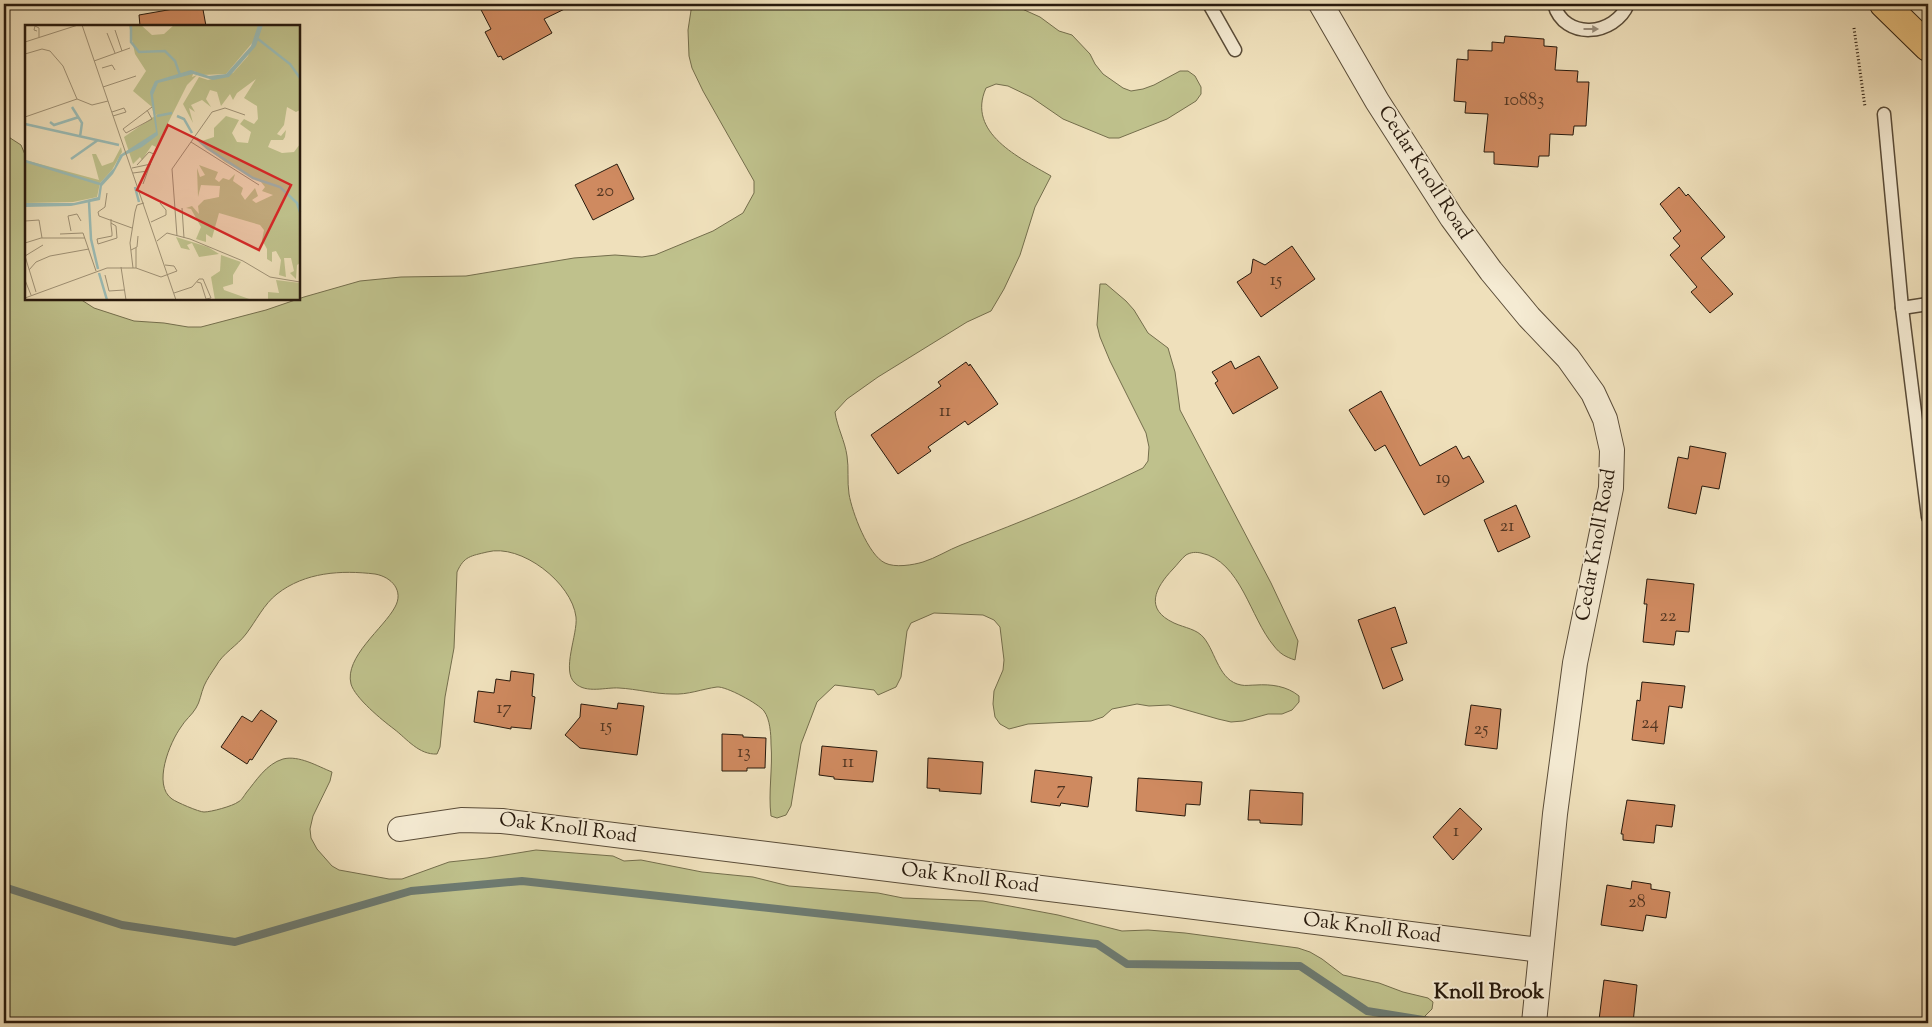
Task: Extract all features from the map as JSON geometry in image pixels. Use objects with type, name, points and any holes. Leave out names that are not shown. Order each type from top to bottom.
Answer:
[{"type":"main road","points":[[1884,4],[1928,47]]},
{"type":"street","name":"Cedar Knoll Road","points":[[1321,4],[1383,110],[1466,239],[1529,317],[1568,358],[1593,393],[1605,419],[1612,450],[1611,488],[1575,663],[1554,814],[1534,1023]]},
{"type":"street","name":"Oak Knoll Road","points":[[400,829],[461,820],[502,821],[1540,950]]},
{"type":"lane","points":[[1209,4],[1235,50]]},
{"type":"lane","points":[[1554,4],[1563,18],[1574,26],[1586,30],[1599,29],[1611,25],[1621,17],[1628,4]]},
{"type":"lane","points":[[1884,114],[1902,308],[1922,416],[1928,517]]},
{"type":"lane","points":[[1902,308],[1928,304]]},
{"type":"green space","points":[[692,4],[1011,4],[1040,17],[1059,31],[1072,35],[1090,54],[1103,74],[1123,88],[1131,91],[1143,89],[1180,71],[1188,71],[1195,76],[1201,87],[1201,94],[1196,101],[1167,119],[1119,138],[1109,138],[1063,119],[1031,97],[1008,86],[996,84],[986,88],[982,104],[983,118],[990,131],[999,142],[1012,152],[1051,176],[1035,207],[1020,255],[991,311],[967,322],[878,377],[847,399],[835,412],[846,450],[849,494],[854,511],[867,542],[879,558],[889,565],[909,565],[928,560],[1121,479],[1143,468],[1148,461],[1149,447],[1146,433],[1100,337],[1097,325],[1100,284],[1106,284],[1134,310],[1148,333],[1168,348],[1175,372],[1180,410],[1271,583],[1293,630],[1298,641],[1295,660],[1283,655],[1274,646],[1258,621],[1244,592],[1226,567],[1215,558],[1201,553],[1186,555],[1161,583],[1157,591],[1156,605],[1165,617],[1204,638],[1219,666],[1228,678],[1243,685],[1279,686],[1299,696],[1299,702],[1292,710],[1282,714],[1268,714],[1243,721],[1231,722],[1169,705],[1149,706],[1137,704],[1112,709],[1103,717],[1091,721],[1028,724],[1009,729],[1000,724],[995,717],[993,704],[994,691],[1003,670],[1004,660],[1000,627],[994,620],[983,615],[934,613],[911,623],[907,631],[901,677],[896,687],[878,695],[874,690],[835,685],[817,702],[801,744],[791,806],[786,815],[777,818],[771,816],[770,807],[770,727],[768,718],[761,708],[742,696],[721,687],[678,694],[619,688],[590,689],[580,686],[571,677],[570,661],[576,617],[565,591],[543,568],[529,560],[515,554],[500,551],[487,552],[465,560],[457,572],[454,648],[445,697],[440,747],[437,754],[425,752],[409,742],[358,696],[351,684],[350,674],[359,653],[395,607],[398,596],[395,586],[387,578],[375,574],[349,572],[324,574],[299,581],[272,598],[250,629],[219,661],[205,683],[193,713],[183,724],[172,743],[163,774],[163,784],[166,793],[172,799],[197,810],[204,812],[217,810],[240,801],[262,773],[277,761],[295,758],[332,772],[330,781],[313,816],[310,829],[311,838],[317,849],[332,866],[339,870],[389,879],[402,879],[449,862],[536,850],[613,856],[624,861],[641,860],[702,872],[753,877],[789,886],[878,893],[903,898],[983,901],[1058,915],[1122,931],[1148,930],[1185,933],[1298,948],[1322,959],[1343,975],[1379,983],[1403,992],[1428,998],[1433,1002],[1432,1009],[1424,1017],[1412,1023],[4,1023],[4,134],[21,145],[25,155],[25,300],[82,300],[94,308],[134,321],[201,327],[266,310],[360,281],[401,277],[466,276],[574,258],[615,255],[642,257],[655,255],[713,231],[743,213],[754,193],[754,181],[692,68],[689,56],[688,30]]},
{"type":"building","points":[[202,4],[206,25],[140,25],[139,15]]},
{"type":"building","points":[[478,4],[575,4],[544,19],[552,33],[503,60],[501,56],[498,57],[485,32],[491,29]]},
{"type":"building","points":[[1505,36],[1544,39],[1544,46],[1557,47],[1555,70],[1578,71],[1577,82],[1589,82],[1586,126],[1574,126],[1573,135],[1550,134],[1549,156],[1539,156],[1538,167],[1494,164],[1494,152],[1484,152],[1488,114],[1465,113],[1466,102],[1454,101],[1457,59],[1468,60],[1468,50],[1492,51],[1492,42],[1504,43]]},
{"type":"building","points":[[617,164],[634,199],[593,220],[575,185]]},
{"type":"building","points":[[1679,187],[1686,196],[1688,194],[1725,237],[1701,258],[1733,294],[1710,313],[1691,292],[1697,287],[1670,255],[1680,246],[1673,238],[1681,231],[1660,204]]},
{"type":"building","points":[[1292,246],[1315,279],[1261,317],[1237,282],[1251,273],[1253,259],[1265,265]]},
{"type":"building","points":[[1259,356],[1278,388],[1233,414],[1215,383],[1218,381],[1212,372],[1231,361],[1235,369]]},
{"type":"building","points":[[966,362],[969,366],[970,364],[998,404],[968,425],[965,421],[928,447],[931,451],[898,474],[871,435],[941,386],[938,382]]},
{"type":"building","points":[[1381,391],[1420,466],[1456,446],[1463,459],[1469,456],[1484,482],[1424,515],[1385,445],[1375,451],[1349,410]]},
{"type":"building","points":[[1690,446],[1726,453],[1719,489],[1702,486],[1696,514],[1668,508],[1678,457],[1688,459]]},
{"type":"building","points":[[1516,505],[1530,537],[1498,552],[1484,520]]},
{"type":"building","points":[[1647,579],[1694,584],[1689,632],[1676,631],[1674,645],[1643,642],[1647,604],[1644,604]]},
{"type":"building","points":[[1395,607],[1407,643],[1391,648],[1403,680],[1383,689],[1358,620]]},
{"type":"building","points":[[511,671],[534,674],[532,696],[535,697],[531,729],[511,727],[511,729],[474,722],[478,691],[494,693],[496,679],[510,681]]},
{"type":"building","points":[[1642,682],[1685,686],[1682,708],[1669,706],[1664,744],[1632,740],[1637,700],[1640,701]]},
{"type":"building","points":[[618,703],[644,706],[637,755],[580,748],[565,735],[580,717],[581,704],[617,709]]},
{"type":"building","points":[[1471,705],[1501,709],[1497,749],[1465,745]]},
{"type":"building","points":[[261,710],[277,721],[252,760],[250,759],[247,764],[221,747],[242,716],[252,722]]},
{"type":"building","points":[[722,734],[766,738],[765,768],[747,768],[747,771],[722,771]]},
{"type":"building","points":[[822,746],[877,751],[873,782],[834,779],[834,777],[819,775]]},
{"type":"building","points":[[928,758],[983,762],[981,794],[939,791],[940,789],[927,788]]},
{"type":"building","points":[[1035,770],[1092,777],[1088,807],[1061,803],[1060,806],[1031,802]]},
{"type":"building","points":[[1138,778],[1202,782],[1200,805],[1186,804],[1185,816],[1136,811]]},
{"type":"building","points":[[1250,790],[1303,793],[1302,825],[1260,823],[1260,820],[1248,820]]},
{"type":"building","points":[[1627,800],[1675,805],[1672,827],[1656,825],[1654,843],[1623,840],[1623,834],[1621,834]]},
{"type":"building","points":[[1460,808],[1482,829],[1453,860],[1433,837]]},
{"type":"building","points":[[1632,881],[1651,884],[1651,889],[1670,892],[1666,918],[1646,915],[1643,931],[1601,925],[1607,885],[1631,889]]},
{"type":"building","points":[[1604,980],[1637,985],[1633,1023],[1599,1020]]},
{"type":"waterway","points":[[4,887],[122,925],[235,942],[411,891],[522,881],[1097,944],[1127,964],[1300,966],[1367,1011],[1442,1023]]},
{"type":"district","name":"Knoll Brook","points":[[1489,993]]}]
